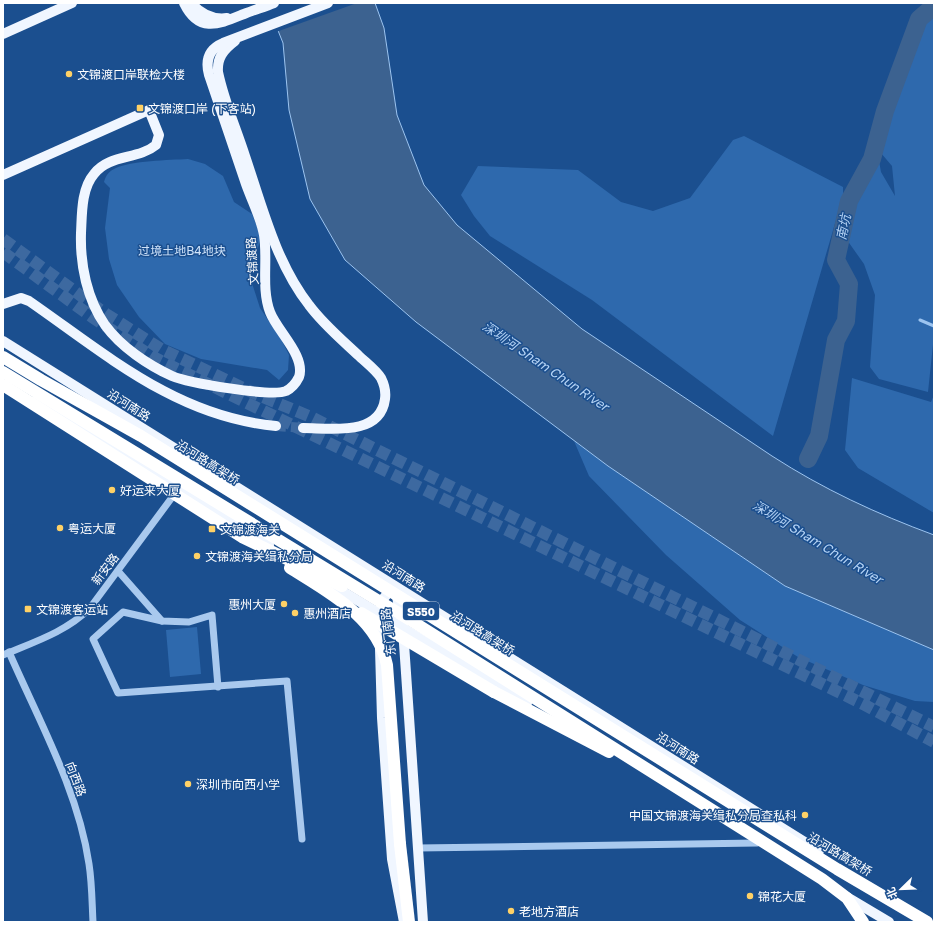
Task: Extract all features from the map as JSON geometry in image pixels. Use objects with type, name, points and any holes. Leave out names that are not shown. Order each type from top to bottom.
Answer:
[{"type":"highway","name":"沿河路高架桥","points":[[3,357],[40,380],[141,436],[830,865],[922,920]]},
{"type":"highway","name":"S550","points":[[3,372],[415,623],[831,885],[847,898],[863,922]]},
{"type":"highway","points":[[3,385],[242,536],[339,600],[494,692],[609,752]]},
{"type":"highway","points":[[3,389],[28,401]]},
{"type":"highway","points":[[242,536],[415,623]]},
{"type":"highway","points":[[339,600],[370,628],[384,651],[387,665],[400,844],[409,922]]},
{"type":"main road","points":[[3,34],[72,3]]},
{"type":"main road","points":[[184,3],[192,16],[203,23],[217,24],[274,3]]},
{"type":"main road","points":[[191,3],[197,10],[211,17],[224,18],[245,14]]},
{"type":"main road","points":[[252,31],[328,3]]},
{"type":"main road","name":"文锦渡路","points":[[3,175],[149,110],[159,135],[156,145],[146,151],[106,164],[93,175],[87,186],[82,222],[82,256],[86,282],[96,308],[106,325],[129,349],[174,377],[202,385],[273,393],[286,391],[295,383],[298,377],[300,363],[298,357],[279,329],[270,311],[267,299],[264,234],[207,68],[209,56],[215,48],[252,31]]},
{"type":"main road","name":"文锦渡路","points":[[252,31],[226,48],[220,57],[218,72],[272,236],[292,280],[308,305],[333,332],[377,373],[385,389],[385,398],[380,412],[376,417],[362,426],[346,429],[303,428]]},
{"type":"main road","points":[[3,304],[21,298],[29,301],[146,381],[191,406],[227,418],[276,426]]},
{"type":"main road","name":"沿河南路","points":[[3,341],[922,920],[933,922]]},
{"type":"main road","points":[[3,379],[403,629],[889,922]]},
{"type":"main road","name":"东门南路","points":[[394,586],[383,599],[379,614],[382,718],[392,860],[404,922]]},
{"type":"main road","name":"东门南路","points":[[394,586],[403,629],[423,922]]},
{"type":"street","name":"新安路","points":[[6,654],[71,624],[90,608],[198,463]]},
{"type":"street","points":[[118,571],[162,621]]},
{"type":"street","points":[[218,687],[212,615],[189,622],[162,621],[123,612],[93,639],[118,693],[218,687],[287,681],[302,839]]},
{"type":"street","name":"向西路","points":[[6,654],[68,785],[79,820],[89,865],[92,922]]},
{"type":"street","points":[[418,848],[757,843]]},
{"type":"green space","points":[[934,6],[934,335],[928,392],[879,379],[870,367],[875,295],[864,264],[847,240],[867,154],[878,155],[881,172],[895,196],[892,166],[875,146],[919,19]]},
{"type":"green space","points":[[744,136],[843,187],[843,196],[773,436],[592,300],[490,236],[474,216],[461,195],[478,166],[578,170],[621,202],[653,211],[690,198],[733,140]]},
{"type":"green space","name":"过境土地B4地块","points":[[188,159],[205,164],[223,176],[234,202],[252,214],[261,237],[251,273],[251,280],[260,308],[281,339],[289,355],[288,370],[279,380],[267,370],[201,359],[165,344],[139,317],[117,285],[109,259],[105,228],[110,188],[104,182],[107,175],[114,169],[131,164],[150,161]]},
{"type":"green space","points":[[852,378],[931,402],[934,395],[934,513],[858,468],[845,450]]},
{"type":"green space","points":[[574,441],[608,466],[785,586],[934,650],[934,702],[915,701],[863,685],[798,657],[740,620],[666,555],[589,476]]},
{"type":"green space","points":[[197,627],[201,674],[170,677],[166,630]]},
{"type":"water","name":"深圳河 Sham Chun River","points":[[267,3],[375,3],[384,28],[397,115],[424,185],[457,225],[582,329],[772,456],[791,468],[851,500],[934,535],[934,650],[785,586],[608,466],[416,322],[345,260],[310,199],[289,110],[283,43]]},
{"type":"pier","points":[[265,3],[357,3],[276,32]]},
{"type":"waterway","name":"南坑","points":[[808,459],[819,436],[836,340],[846,321],[849,284],[836,260],[849,201],[872,159],[885,111],[919,19],[934,6]]},
{"type":"waterway","points":[[920,320],[934,326]]},
{"type":"tunnel","points":[[3,239],[106,314],[161,349],[258,395],[311,417],[934,727]]},
{"type":"tunnel","points":[[3,252],[92,317],[153,357],[863,704],[934,742]]},
{"type":"tunnel","points":[[276,426],[303,428]]},
{"type":"place","name":"文锦渡口岸联检大楼","points":[[69,74]]},
{"type":"place","name":"文锦渡口岸 (下客站)","points":[[140,108]]},
{"type":"place","name":"好运来大厦","points":[[112,490]]},
{"type":"place","name":"粤运大厦","points":[[60,528]]},
{"type":"place","name":"文锦渡海关","points":[[212,529]]},
{"type":"place","name":"文锦渡海关缉私分局","points":[[197,556]]},
{"type":"place","name":"惠州大厦","points":[[284,604]]},
{"type":"place","name":"文锦渡客运站","points":[[28,609]]},
{"type":"place","name":"惠州酒店","points":[[295,613]]},
{"type":"place","name":"深圳市向西小学","points":[[188,784]]},
{"type":"place","name":"中国文锦渡海关缉私分局查私科","points":[[805,815]]},
{"type":"place","name":"锦花大厦","points":[[750,896]]},
{"type":"place","name":"老地方酒店","points":[[511,911]]}]
